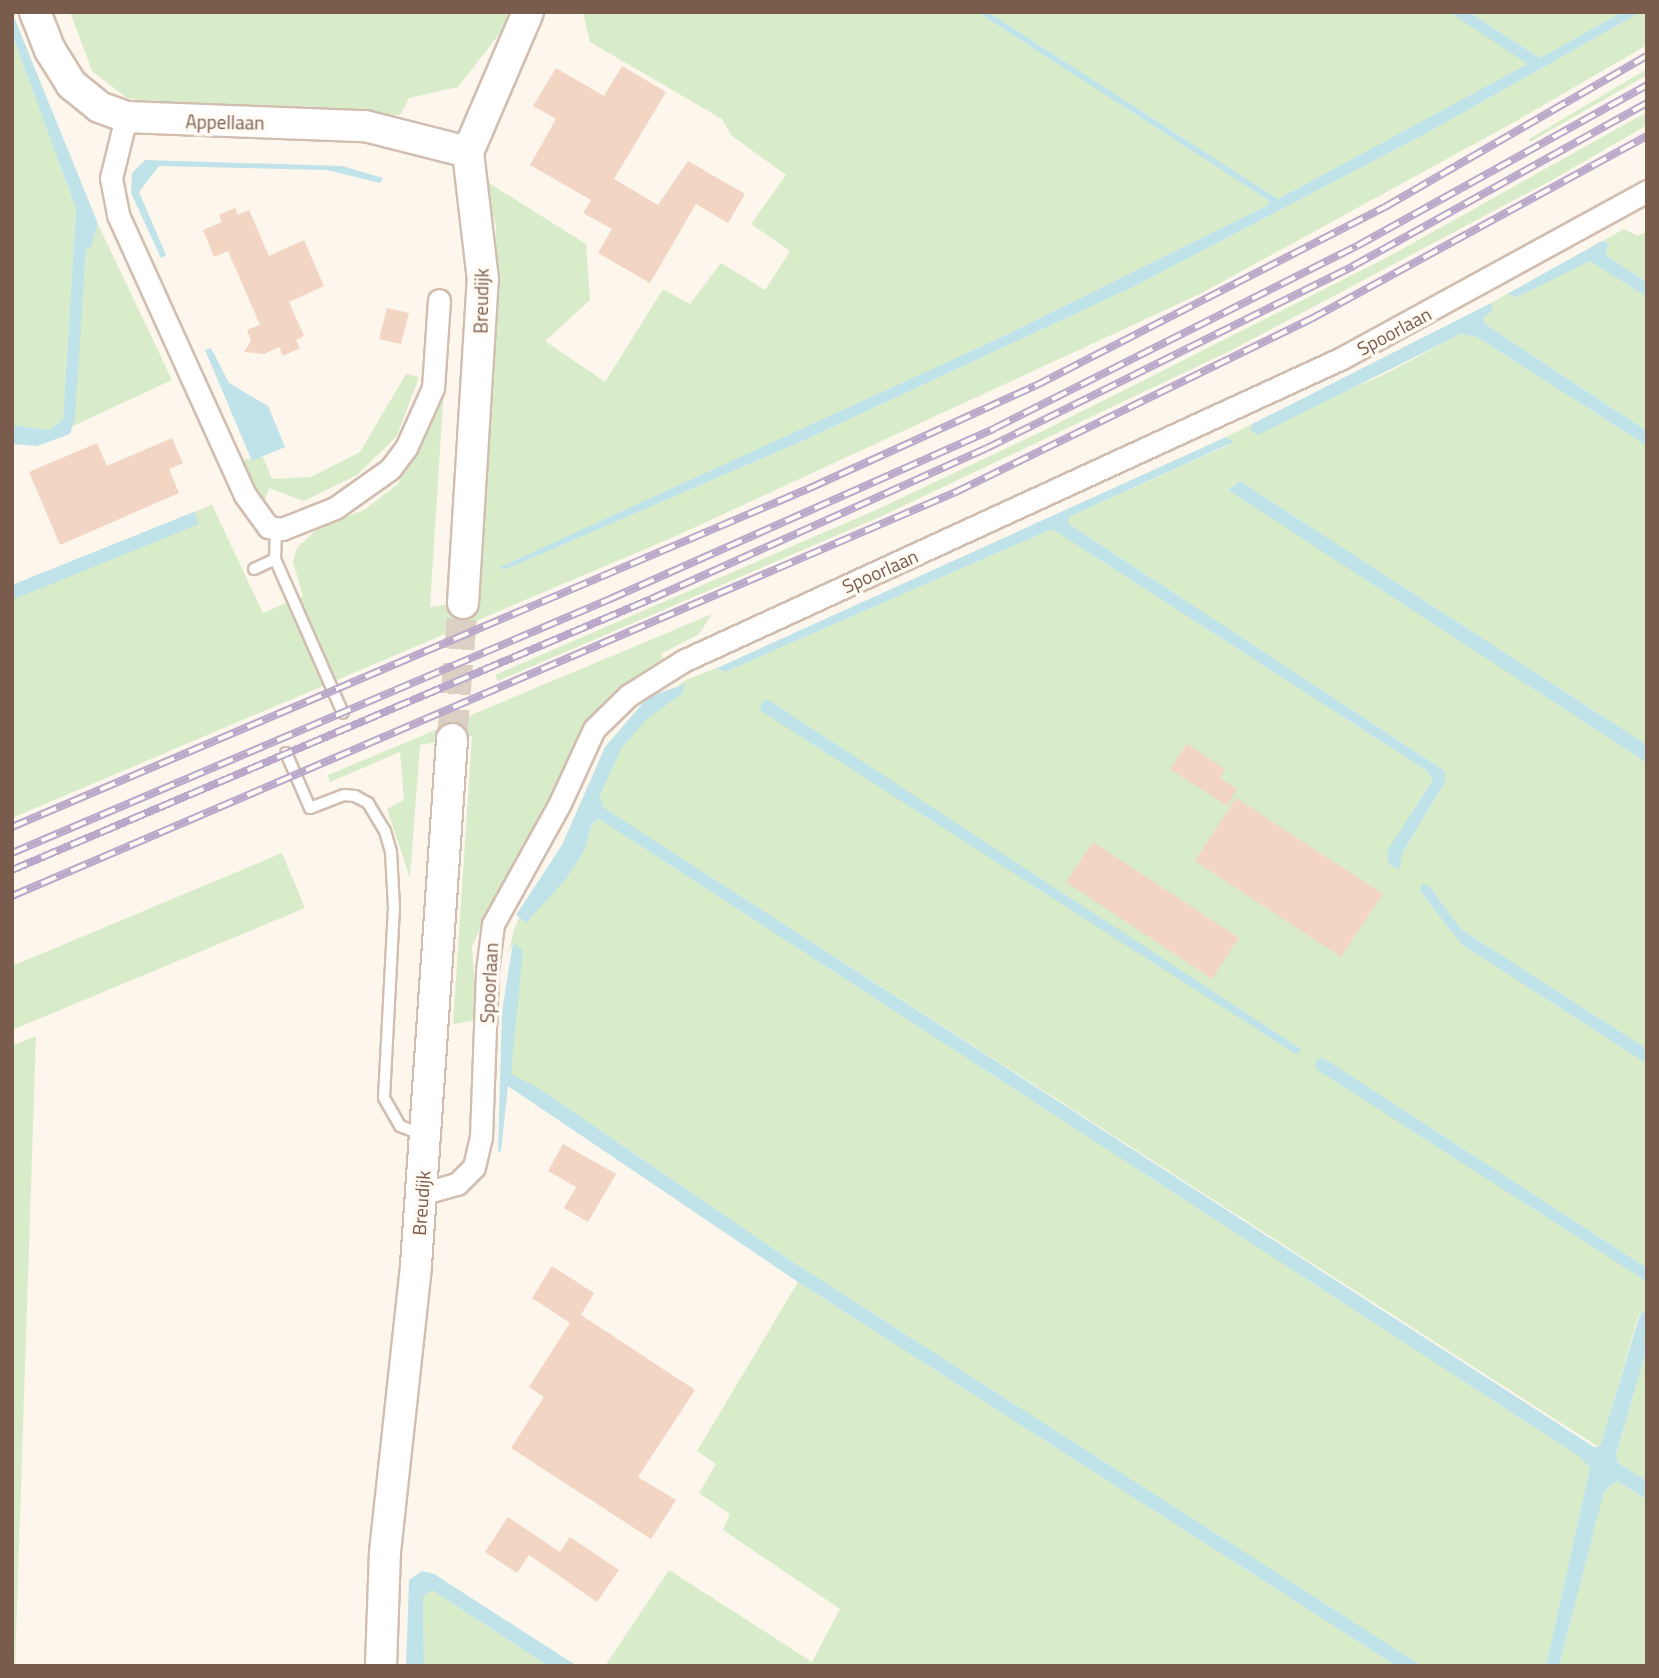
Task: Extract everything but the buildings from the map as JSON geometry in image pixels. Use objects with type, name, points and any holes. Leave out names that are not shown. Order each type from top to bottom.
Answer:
[{"type":"street","name":"Appellaan","points":[[34,12],[50,50],[71,84],[99,107],[126,117],[365,126],[468,152]]},
{"type":"street","name":"Breudijk","points":[[463,603],[483,280],[468,152],[528,12]]},
{"type":"street","points":[[126,117],[111,178],[118,215],[245,495],[258,517],[276,528],[307,523],[365,490],[406,447],[433,388],[439,300]]},
{"type":"street","name":"Spoorlaan","points":[[421,1194],[457,1184],[474,1167],[481,1137],[486,971],[493,924],[560,803],[594,729],[629,695],[682,661],[1342,358],[1647,191]]},
{"type":"street","name":"Breudijk","points":[[381,1666],[385,1552],[426,1136],[452,739]]},
{"type":"lane","points":[[276,528],[275,559],[343,713]]},
{"type":"lane","points":[[254,569],[275,559]]},
{"type":"lane","points":[[286,753],[310,808],[344,795],[355,796],[373,809],[385,831],[391,852],[394,907],[384,1097],[400,1126],[426,1136]]},
{"type":"green space","points":[[70,12],[508,12],[504,28],[458,87],[409,98],[400,115],[163,104],[127,98],[92,71]]},
{"type":"green space","points":[[583,12],[977,12],[1268,200],[1268,205],[1006,335],[499,568],[507,569],[809,438],[1135,286],[1427,133],[1641,12],[1647,12],[1647,45],[1518,120],[1200,294],[676,536],[12,818],[12,585],[212,505],[263,613],[303,596],[293,562],[297,548],[320,526],[364,510],[398,484],[408,462],[443,308],[449,308],[430,607],[478,600],[497,327],[493,302],[496,226],[484,180],[586,244],[590,300],[545,341],[605,382],[663,289],[690,304],[721,263],[765,290],[790,251],[751,224],[786,175],[731,135],[722,119],[590,42]]},
{"type":"green space","points":[[988,12],[1449,12],[1529,64],[1278,199]]},
{"type":"green space","points":[[1469,12],[1622,12],[1540,58]]},
{"type":"green space","points":[[12,34],[76,209],[63,419],[49,430],[12,425]]},
{"type":"green space","points":[[1647,69],[1647,75],[1530,142],[1529,139]]},
{"type":"green space","points":[[1647,112],[1647,125],[1554,179],[1232,350],[882,516],[498,681],[495,675],[878,509],[1045,430],[1388,257]]},
{"type":"green space","points":[[98,224],[172,380],[73,426],[86,249],[91,247]]},
{"type":"green space","points":[[1624,229],[1638,236],[1647,231],[1647,282],[1605,255],[1609,243],[1602,241]]},
{"type":"green space","points":[[1590,260],[1647,297],[1647,431],[1485,324],[1483,318],[1493,310],[1491,303],[1507,294],[1517,297]]},
{"type":"green space","points":[[1461,334],[1477,337],[1647,446],[1647,745],[1240,481],[1228,489],[1647,763],[1647,1049],[1461,929],[1430,887],[1420,891],[1461,944],[1647,1064],[1647,1268],[1322,1057],[1317,1069],[1647,1282],[1647,1310],[1639,1314],[1600,1448],[603,808],[600,797],[620,749],[649,716],[682,694],[677,686],[688,679],[717,668],[725,672],[1052,529],[1427,771],[1434,779],[1411,813],[1403,852],[1445,782],[1445,771],[1069,524],[1069,517],[1229,445],[1233,442],[1226,437],[1252,424],[1251,431],[1383,375]]},
{"type":"green space","points":[[406,374],[419,377],[397,436],[357,475],[304,501],[269,488],[264,503],[249,488],[239,460],[263,457],[272,479],[311,477],[360,452]]},
{"type":"green space","points":[[712,614],[699,634],[661,654],[666,663],[597,715],[518,868],[494,897],[472,947],[478,1020],[453,1024],[472,736],[420,745],[410,878],[387,809],[404,800],[400,752],[330,782],[328,775]]},
{"type":"green space","points":[[599,819],[1580,1457],[1590,1468],[1546,1666],[1422,1666],[784,1256],[537,1087],[510,1074],[513,943],[508,954],[514,930],[519,918],[525,922],[584,851],[592,824]]},
{"type":"green space","points":[[282,853],[305,908],[12,1030],[12,966]]},
{"type":"green space","points":[[36,1036],[15,1666],[12,1666],[12,1046]]},
{"type":"green space","points":[[798,1282],[1396,1666],[605,1666],[669,1570],[812,1662],[840,1609],[723,1530],[730,1514],[699,1493],[716,1464],[697,1451]]},
{"type":"green space","points":[[1647,1348],[1647,1481],[1618,1463],[1616,1456]]},
{"type":"green space","points":[[1617,1481],[1647,1500],[1647,1666],[1559,1666],[1604,1492]]},
{"type":"green space","points":[[432,1590],[548,1666],[424,1666],[423,1597]]},
{"type":"water","points":[[12,12],[98,224],[91,247],[86,249],[75,418],[70,434],[37,446],[12,444],[12,425],[49,430],[63,419],[76,209],[12,34]]},
{"type":"water","points":[[977,12],[988,12],[1278,199],[1528,64],[1449,12],[1469,12],[1540,58],[1622,12],[1641,12],[1427,133],[1135,286],[809,438],[507,569],[498,568],[1006,335],[1268,205],[1268,200]]},
{"type":"water","points":[[145,160],[342,166],[383,178],[380,183],[327,170],[159,166],[139,192],[166,255],[161,258],[131,193],[132,173]]},
{"type":"water","points":[[1602,241],[1609,243],[1605,255],[1647,282],[1647,297],[1590,261],[1517,297],[1507,294]]},
{"type":"water","points":[[1491,303],[1493,310],[1483,318],[1485,324],[1647,431],[1647,446],[1477,337],[1461,334],[1258,435],[1251,431],[1252,424]]},
{"type":"water","points":[[211,348],[229,383],[268,406],[285,447],[252,461],[205,350]]},
{"type":"water","points":[[1226,437],[1234,442],[1069,517],[1069,524],[1445,771],[1445,782],[1403,852],[1399,870],[1389,864],[1387,851],[1433,780],[1427,771],[1052,529],[725,672],[717,668]]},
{"type":"water","points":[[1240,481],[1647,745],[1647,763],[1228,490]]},
{"type":"water","points":[[194,512],[199,524],[12,600],[12,585]]},
{"type":"water","points":[[685,684],[682,694],[649,717],[621,749],[600,796],[604,808],[1594,1447],[1600,1447],[1640,1314],[1647,1310],[1647,1348],[1616,1455],[1618,1463],[1647,1481],[1647,1500],[1617,1481],[1604,1492],[1559,1666],[1546,1666],[1590,1468],[1580,1457],[599,819],[592,824],[584,851],[566,879],[526,923],[516,915],[562,845],[605,747],[648,697]]},
{"type":"water","points":[[767,699],[1301,1049],[1297,1055],[761,711],[760,705]]},
{"type":"water","points":[[1422,883],[1430,887],[1461,929],[1647,1049],[1647,1064],[1461,944],[1420,891]]},
{"type":"water","points":[[513,943],[523,950],[511,1074],[537,1087],[784,1256],[1422,1666],[1396,1666],[798,1282],[508,1086],[501,1151],[498,1152],[502,1011]]},
{"type":"water","points":[[1322,1057],[1647,1268],[1647,1282],[1316,1069],[1316,1061]]},
{"type":"water","points":[[422,1571],[434,1574],[577,1666],[548,1666],[432,1590],[423,1597],[424,1666],[406,1666],[409,1580]]},
{"type":"tunnel","points":[[452,739],[463,603]]},
{"type":"railway","points":[[12,827],[810,488],[1035,386],[1385,207],[1647,56]]},
{"type":"railway","points":[[12,853],[610,599],[995,428],[1357,246],[1647,85]]},
{"type":"railway","points":[[12,870],[651,599],[987,448],[1353,266],[1647,103]]},
{"type":"railway","points":[[12,896],[956,492],[1311,319],[1647,136]]}]
